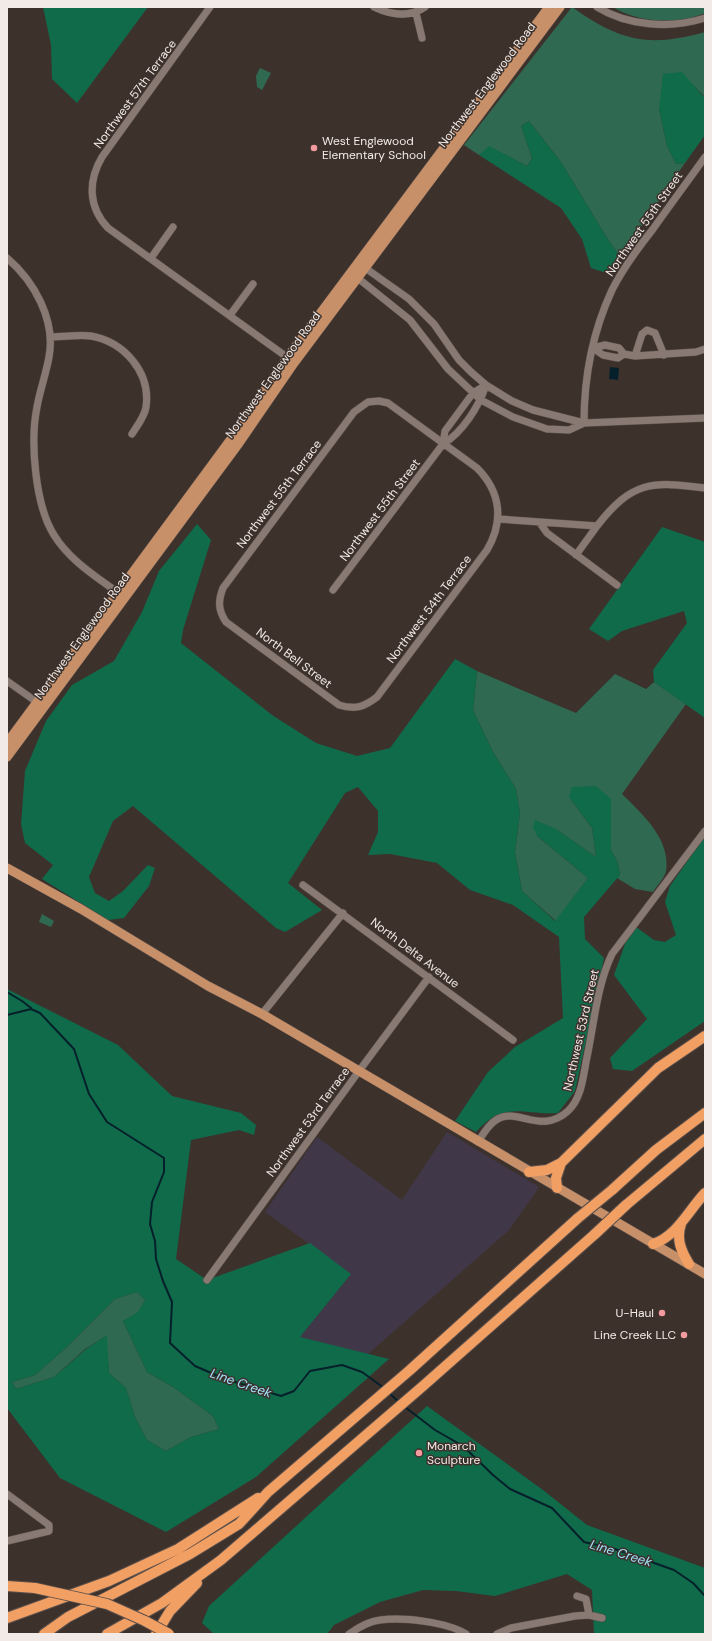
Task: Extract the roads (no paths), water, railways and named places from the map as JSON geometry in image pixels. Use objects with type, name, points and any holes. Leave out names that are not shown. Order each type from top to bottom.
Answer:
[{"type":"highway","points":[[529,1172],[547,1170],[561,1163],[658,1068],[705,1036]]},
{"type":"highway","points":[[47,1631],[68,1617],[190,1554],[239,1524],[268,1492],[364,1411],[578,1218],[612,1190],[656,1150],[705,1113]]},
{"type":"highway","points":[[156,1634],[170,1611],[221,1560],[423,1386],[626,1205],[705,1139]]},
{"type":"highway","points":[[557,1188],[556,1178],[561,1163]]},
{"type":"highway","points":[[653,1244],[664,1241],[682,1222],[705,1193]]},
{"type":"highway","points":[[682,1222],[679,1230],[679,1243],[689,1264]]},
{"type":"highway","points":[[7,1618],[109,1581],[178,1549],[268,1492]]},
{"type":"highway","points":[[107,1634],[162,1603],[221,1560]]},
{"type":"highway","points":[[7,1586],[35,1588],[107,1604],[169,1634]]},
{"type":"main road","name":"Northwest Englewood Road","points":[[7,757],[41,705],[237,431],[290,360],[350,272],[549,7]]},
{"type":"main road","name":"Northwest Englewood Road","points":[[290,360],[358,279],[560,7]]},
{"type":"main road","name":"Northwest Englewood Road","points":[[7,743],[41,705]]},
{"type":"main road","points":[[9,868],[81,909],[208,986],[262,1014],[705,1274]]},
{"type":"street","name":"Northwest 57th Terrace","points":[[151,258],[108,228],[100,219],[92,199],[93,177],[102,157],[210,7]]},
{"type":"street","points":[[374,7],[388,14],[416,13],[425,7]]},
{"type":"street","points":[[597,7],[630,21],[665,26],[694,22],[705,18]]},
{"type":"street","points":[[416,13],[422,38]]},
{"type":"street","name":"Northwest 55th Street","points":[[584,424],[588,374],[592,348],[607,304],[624,270],[705,157]]},
{"type":"street","points":[[173,227],[151,258],[290,360]]},
{"type":"street","points":[[7,258],[20,271],[40,300],[46,317],[50,337],[50,356],[34,423],[35,462],[44,510],[53,534],[68,553],[90,573],[121,595]]},
{"type":"street","points":[[358,262],[422,311],[459,360],[486,385],[512,401],[533,410],[584,424],[705,418]]},
{"type":"street","points":[[350,272],[410,320],[444,364],[481,400],[513,417],[546,429],[569,430],[584,424]]},
{"type":"street","points":[[230,315],[253,284]]},
{"type":"street","points":[[635,356],[642,334],[646,330],[655,333],[664,355]]},
{"type":"street","points":[[50,337],[90,335],[118,346],[127,354],[141,372],[146,384],[147,396],[146,408],[132,434]]},
{"type":"street","points":[[592,348],[603,355],[618,358],[624,354],[635,356],[664,355],[696,352],[705,349]]},
{"type":"street","name":"Northwest 55th Street","points":[[443,444],[445,431],[455,417],[473,393],[486,385]]},
{"type":"street","name":"Northwest 55th Street","points":[[333,590],[443,444],[454,437],[464,424],[481,400],[486,385]]},
{"type":"street","name":"Northwest 55th Terrace","points":[[219,607],[219,597],[223,588],[354,412],[368,402],[388,403],[443,444]]},
{"type":"street","points":[[455,417],[464,424]]},
{"type":"street","points":[[443,444],[477,468],[486,477],[498,507],[499,519],[597,526]]},
{"type":"street","points":[[576,554],[621,498],[649,485],[664,483],[705,488]]},
{"type":"street","name":"Northwest 54th Terrace","points":[[366,706],[377,698],[487,550],[492,541],[499,519]]},
{"type":"street","points":[[540,523],[546,533],[617,585]]},
{"type":"street","name":"North Bell Street","points":[[219,607],[226,622],[339,706],[358,709],[366,706]]},
{"type":"street","points":[[7,681],[41,705]]},
{"type":"street","name":"Northwest 53rd Street","points":[[478,1142],[491,1124],[499,1118],[514,1116],[533,1122],[544,1122],[559,1117],[571,1108],[580,1089],[604,973],[609,960],[705,831]]},
{"type":"street","name":"North Delta Avenue","points":[[303,885],[343,913],[513,1040]]},
{"type":"street","points":[[262,1014],[343,913]]},
{"type":"street","name":"Northwest 53rd Terrace","points":[[207,1280],[429,977]]},
{"type":"street","points":[[7,1494],[49,1525],[49,1531],[7,1541]]},
{"type":"street","points":[[577,1596],[586,1599],[589,1615]]},
{"type":"street","points":[[497,1634],[511,1628],[589,1615],[602,1618]]},
{"type":"street","points":[[349,1634],[364,1625],[381,1620],[414,1621],[443,1625],[460,1630],[466,1634]]},
{"type":"water","points":[[610,367],[619,368],[618,380],[609,379]]},
{"type":"waterway","name":"Line Creek","points":[[7,992],[31,1008]]},
{"type":"waterway","name":"Line Creek","points":[[7,1015],[31,1009],[40,1013],[74,1049],[89,1094],[107,1122],[164,1158],[164,1172],[152,1202],[150,1224],[155,1241],[156,1259],[172,1302],[170,1343],[195,1366],[225,1379],[281,1396],[294,1391],[310,1371],[342,1365],[362,1372],[384,1388]]},
{"type":"waterway","name":"Line Creek","points":[[388,1392],[400,1403]]},
{"type":"waterway","name":"Line Creek","points":[[405,1407],[435,1430],[463,1446],[510,1489],[552,1508],[584,1542],[615,1549],[674,1570],[693,1583],[705,1596]]},
{"type":"place","name":"West Englewood Elementary School","points":[[314,148]]},
{"type":"place","name":"U-Haul","points":[[662,1313]]},
{"type":"place","name":"Line Creek LLC","points":[[684,1335]]},
{"type":"place","name":"Monarch Sculpture","points":[[419,1453]]}]
